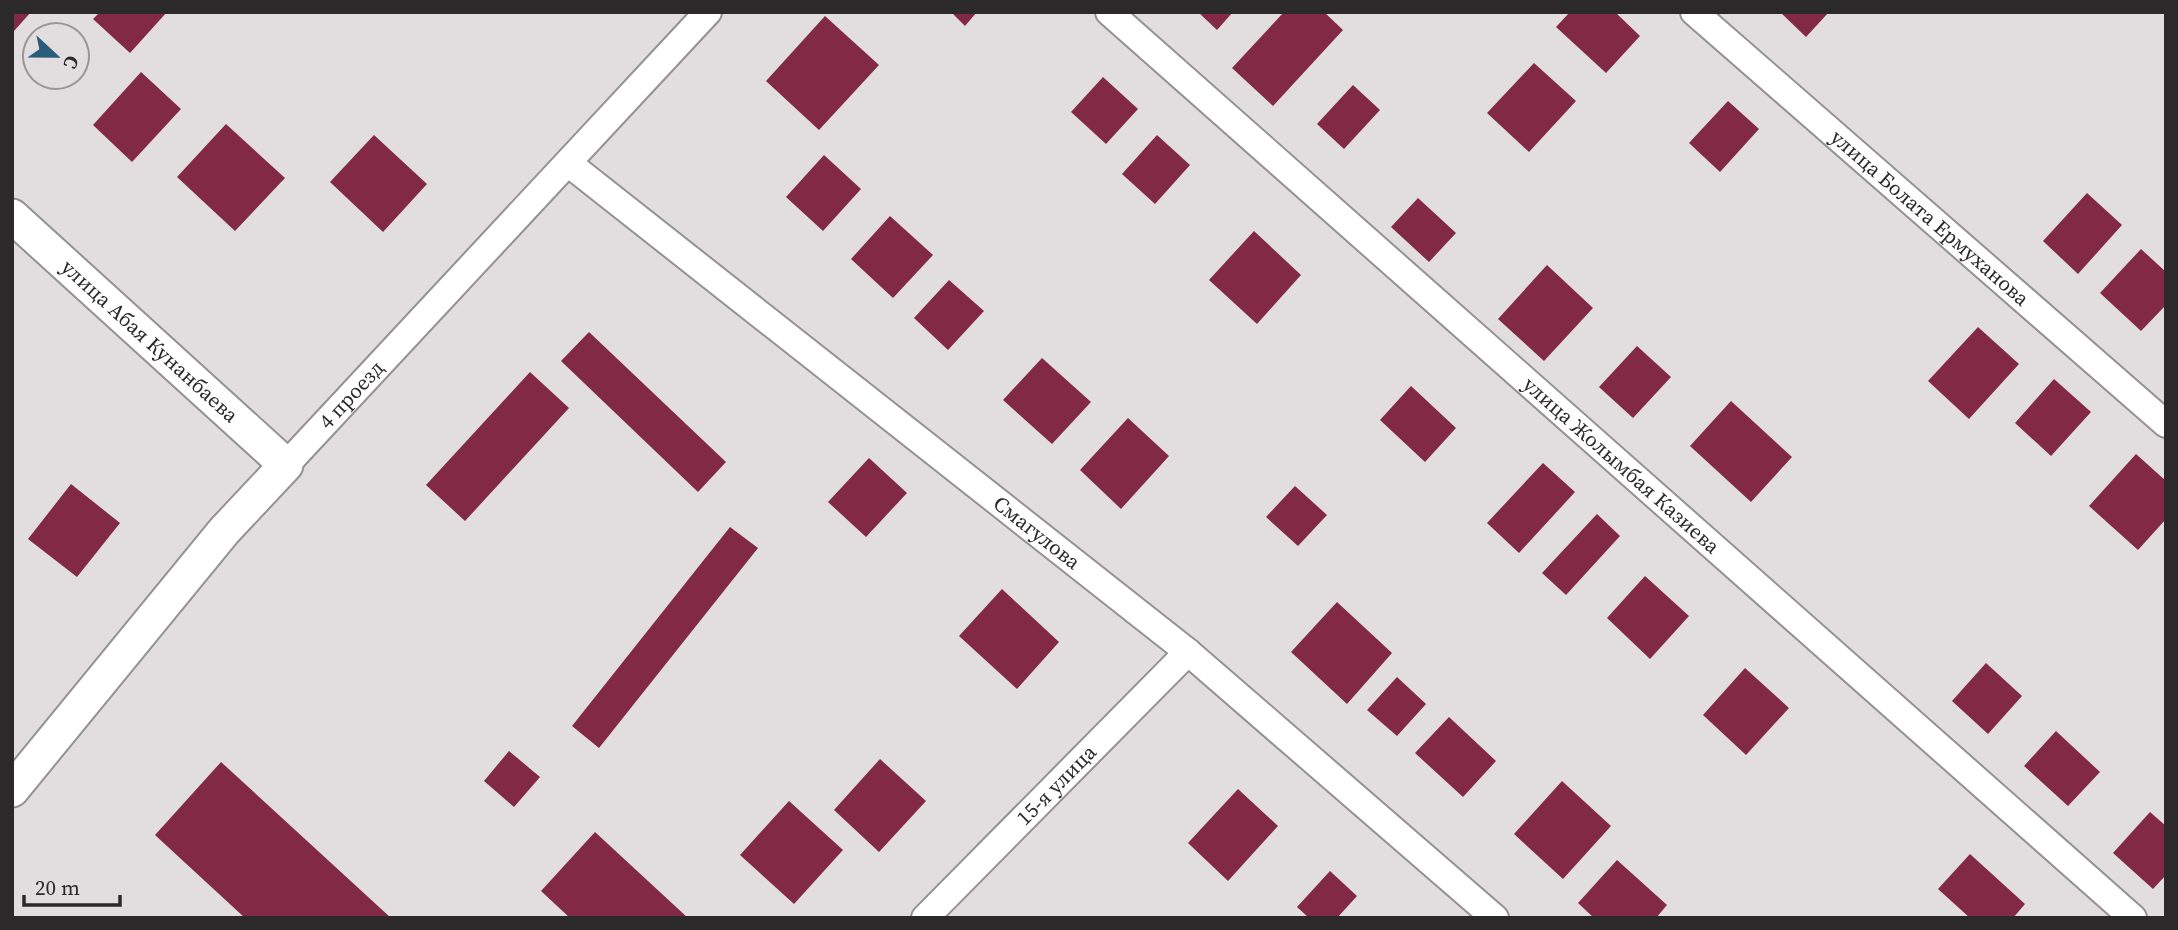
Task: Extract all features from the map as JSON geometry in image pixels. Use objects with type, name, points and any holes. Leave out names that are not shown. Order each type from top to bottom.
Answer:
[{"type":"street","name":"4 проезд","points":[[12,790],[224,531],[708,12]]},
{"type":"street","name":"улица Жолымбая Казиева","points":[[1109,12],[2133,918]]},
{"type":"street","name":"улица Болата Ермуханова","points":[[1694,12],[2166,425]]},
{"type":"street","name":"Смагулова","points":[[568,163],[1188,652],[1495,918]]},
{"type":"street","name":"улица Абая Кунанбаева","points":[[12,216],[286,465]]},
{"type":"street","name":"15-я улица","points":[[925,918],[1188,652]]},
{"type":"building","points":[[12,12],[31,12],[14,31]]},
{"type":"building","points":[[100,12],[167,12],[130,53],[93,19]]},
{"type":"building","points":[[951,12],[977,12],[965,26]]},
{"type":"building","points":[[1198,12],[1233,12],[1217,30]]},
{"type":"building","points":[[1284,12],[1324,12],[1343,30],[1273,106],[1232,68]]},
{"type":"building","points":[[1570,12],[1615,12],[1640,36],[1606,73],[1556,27]]},
{"type":"building","points":[[1780,12],[1829,12],[1806,37]]},
{"type":"building","points":[[825,16],[879,65],[819,130],[766,81]]},
{"type":"building","points":[[1534,63],[1576,101],[1529,152],[1487,113]]},
{"type":"building","points":[[141,72],[181,109],[132,162],[93,125]]},
{"type":"building","points":[[1103,77],[1138,109],[1106,144],[1071,112]]},
{"type":"building","points":[[1353,85],[1380,110],[1344,149],[1317,124]]},
{"type":"building","points":[[1728,101],[1759,129],[1720,172],[1689,143]]},
{"type":"building","points":[[226,124],[285,178],[235,231],[177,177]]},
{"type":"building","points":[[374,135],[427,184],[383,232],[330,182]]},
{"type":"building","points":[[1157,135],[1190,165],[1155,204],[1122,174]]},
{"type":"building","points":[[824,155],[861,189],[823,231],[786,197]]},
{"type":"building","points":[[2087,193],[2122,225],[2078,274],[2043,241]]},
{"type":"building","points":[[1418,198],[1456,233],[1429,262],[1391,227]]},
{"type":"building","points":[[890,216],[933,255],[893,298],[851,259]]},
{"type":"building","points":[[1254,231],[1301,275],[1257,324],[1209,280]]},
{"type":"building","points":[[2141,249],[2166,272],[2166,305],[2141,331],[2100,293]]},
{"type":"building","points":[[1547,265],[1593,308],[1544,361],[1498,319]]},
{"type":"building","points":[[949,280],[984,311],[948,350],[914,318]]},
{"type":"building","points":[[1978,327],[2019,364],[1969,419],[1928,381]]},
{"type":"building","points":[[589,332],[726,462],[698,492],[561,361]]},
{"type":"building","points":[[1637,346],[1671,377],[1633,418],[1599,387]]},
{"type":"building","points":[[1042,358],[1091,402],[1052,444],[1003,400]]},
{"type":"building","points":[[530,372],[569,408],[465,521],[426,485]]},
{"type":"building","points":[[2054,379],[2091,412],[2051,456],[2015,423]]},
{"type":"building","points":[[1411,386],[1456,428],[1425,462],[1380,420]]},
{"type":"building","points":[[1731,401],[1792,457],[1751,502],[1690,446]]},
{"type":"building","points":[[1128,418],[1169,456],[1121,509],[1080,470]]},
{"type":"building","points":[[2136,454],[2166,481],[2166,519],[2138,550],[2089,506]]},
{"type":"building","points":[[869,458],[907,493],[866,537],[828,502]]},
{"type":"building","points":[[1543,463],[1575,492],[1519,553],[1487,523]]},
{"type":"building","points":[[71,484],[120,523],[77,577],[28,539]]},
{"type":"building","points":[[1295,486],[1327,515],[1298,546],[1266,517]]},
{"type":"building","points":[[1597,514],[1620,536],[1566,595],[1542,573]]},
{"type":"building","points":[[730,527],[758,548],[599,748],[572,726]]},
{"type":"building","points":[[1645,576],[1689,616],[1650,659],[1607,618]]},
{"type":"building","points":[[1002,589],[1059,642],[1017,689],[959,636]]},
{"type":"building","points":[[1337,602],[1392,653],[1347,704],[1291,652]]},
{"type":"building","points":[[1986,663],[2022,696],[1988,734],[1952,701]]},
{"type":"building","points":[[1745,668],[1789,708],[1746,755],[1703,715]]},
{"type":"building","points":[[1397,677],[1426,704],[1397,736],[1367,710]]},
{"type":"building","points":[[1449,717],[1496,761],[1463,797],[1415,753]]},
{"type":"building","points":[[2056,731],[2100,772],[2068,806],[2024,766]]},
{"type":"building","points":[[509,751],[540,777],[514,807],[484,781]]},
{"type":"building","points":[[880,759],[926,801],[879,852],[834,810]]},
{"type":"building","points":[[221,762],[391,918],[245,918],[155,835]]},
{"type":"building","points":[[1562,781],[1611,826],[1563,879],[1514,834]]},
{"type":"building","points":[[1238,789],[1278,826],[1228,881],[1188,843]]},
{"type":"building","points":[[789,801],[843,850],[794,904],[740,855]]},
{"type":"building","points":[[2150,812],[2166,826],[2166,875],[2153,889],[2113,853]]},
{"type":"building","points":[[595,832],[688,918],[570,918],[541,891]]},
{"type":"building","points":[[1970,854],[2025,904],[2013,918],[1970,918],[1938,889]]},
{"type":"building","points":[[1617,860],[1667,905],[1656,918],[1594,918],[1578,903]]},
{"type":"building","points":[[1330,871],[1357,896],[1337,918],[1309,918],[1297,907]]}]
